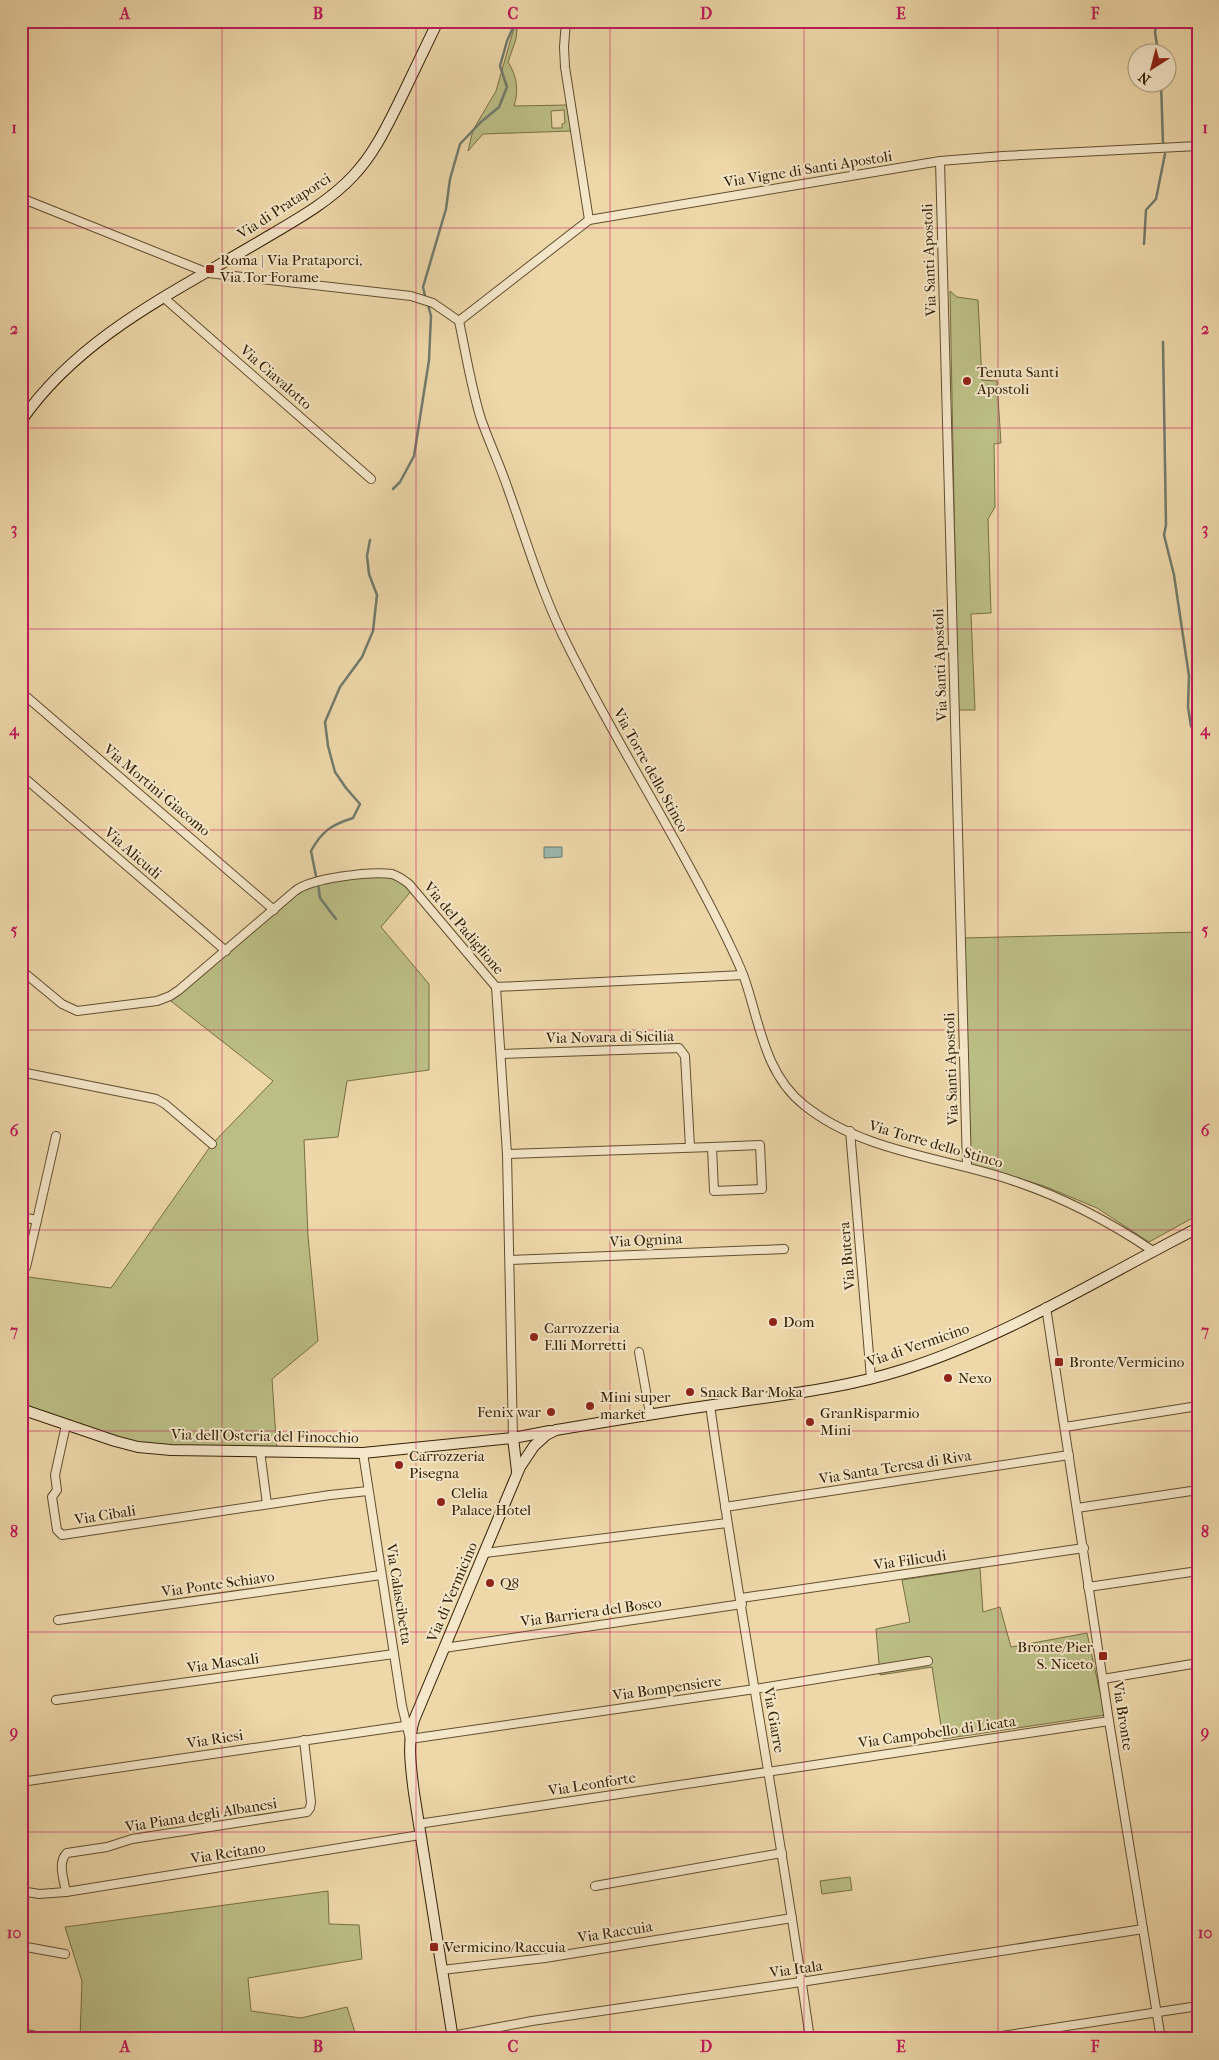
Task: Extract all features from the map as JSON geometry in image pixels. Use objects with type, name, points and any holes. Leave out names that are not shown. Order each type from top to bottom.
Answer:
[{"type":"main road","name":"Via di Prataporci","points":[[21,421],[50,385],[127,319],[163,296],[208,273],[286,225],[336,191],[353,176],[380,138],[438,21]]},
{"type":"main road","name":"Via di Vermicino","points":[[452,2037],[419,1830],[412,1774],[410,1725],[485,1553],[518,1471],[531,1449],[544,1437],[556,1430],[650,1414],[811,1391],[912,1367],[952,1352],[1046,1307],[1198,1228]]},
{"type":"main road","name":"Via dell'Osteria del Finocchio","points":[[21,1409],[115,1442],[152,1449],[362,1453],[513,1438],[556,1430]]},
{"type":"main road","points":[[513,1438],[520,1447],[531,1449]]},
{"type":"main road","points":[[513,1438],[518,1471]]},
{"type":"street","points":[[566,21],[565,68],[589,220]]},
{"type":"street","name":"Via Vigne di Santi Apostoli","points":[[459,321],[589,220],[940,162],[1003,156],[1198,146]]},
{"type":"street","name":"Via Santi Apostoli","points":[[940,162],[968,1167]]},
{"type":"street","points":[[21,198],[208,273],[411,296],[433,303],[459,321]]},
{"type":"street","name":"Via Ciavalotto","points":[[163,296],[371,478]]},
{"type":"street","name":"Via Torre dello Stinco","points":[[459,321],[481,416],[543,591],[572,655],[670,830],[724,933],[743,975],[767,1050],[781,1082],[807,1107],[850,1132],[912,1154],[968,1167],[1008,1179],[1060,1198],[1105,1220],[1153,1251]]},
{"type":"street","name":"Via Mortini Giacomo","points":[[21,692],[274,910]]},
{"type":"street","name":"Via Alicudi","points":[[21,775],[226,952]]},
{"type":"street","name":"Via del Padiglione","points":[[21,970],[65,1006],[77,1011],[167,998],[180,990],[226,952],[298,888],[309,882],[352,876],[394,875],[410,886],[496,987],[507,1154],[513,1438]]},
{"type":"street","points":[[496,987],[743,975]]},
{"type":"street","name":"Via Novara di Sicilia","points":[[501,1054],[679,1048],[685,1056],[690,1147]]},
{"type":"street","points":[[21,1072],[156,1099],[168,1106],[212,1144]]},
{"type":"street","name":"Via Butera","points":[[850,1132],[872,1378]]},
{"type":"street","points":[[26,1267],[56,1136]]},
{"type":"street","points":[[507,1154],[760,1145],[762,1189],[714,1191],[712,1147]]},
{"type":"street","points":[[21,1217],[37,1220]]},
{"type":"street","name":"Via Ognina","points":[[510,1260],[784,1249]]},
{"type":"street","name":"Via Bronte","points":[[1046,1307],[1084,1548],[1088,1587],[1161,2039]]},
{"type":"street","points":[[639,1352],[650,1414]]},
{"type":"street","name":"Via Giarre","points":[[710,1405],[727,1523],[769,1771],[810,2039]]},
{"type":"street","points":[[1065,1427],[1198,1406]]},
{"type":"street","name":"Via Cibali","points":[[66,1424],[56,1475],[57,1490],[52,1497],[57,1530],[62,1535],[267,1504],[368,1491]]},
{"type":"street","points":[[260,1452],[267,1504]]},
{"type":"street","name":"Via Calascibetta","points":[[362,1453],[394,1654],[410,1725]]},
{"type":"street","name":"Via Santa Teresa di Riva","points":[[725,1507],[1069,1455]]},
{"type":"street","points":[[1077,1508],[1198,1490]]},
{"type":"street","points":[[485,1553],[727,1523]]},
{"type":"street","name":"Via Filicudi","points":[[741,1601],[1084,1548]]},
{"type":"street","points":[[1088,1587],[1198,1571]]},
{"type":"street","name":"Via Ponte Schiavo","points":[[58,1620],[381,1575]]},
{"type":"street","name":"Via Barriera del Bosco","points":[[444,1648],[741,1601]]},
{"type":"street","name":"Via Mascali","points":[[56,1700],[394,1654]]},
{"type":"street","name":"Via Bompensiere","points":[[410,1739],[755,1689],[928,1661]]},
{"type":"street","points":[[1103,1679],[1198,1663]]},
{"type":"street","name":"Via Campobello di Licata","points":[[769,1771],[1109,1720]]},
{"type":"street","name":"Via Riesi","points":[[21,1782],[410,1725]]},
{"type":"street","name":"Via Piana degli Albanesi","points":[[66,1892],[62,1862],[63,1857],[67,1853],[107,1847],[132,1839],[307,1812],[311,1802],[304,1740]]},
{"type":"street","name":"Via Leonforte","points":[[419,1830],[769,1771]]},
{"type":"street","name":"Via Reitano","points":[[21,1891],[40,1894],[66,1892],[241,1865],[419,1830]]},
{"type":"street","points":[[594,1886],[782,1853]]},
{"type":"street","name":"Via Raccuia","points":[[442,1970],[546,1958],[792,1918]]},
{"type":"street","name":"Via Itala","points":[[452,2037],[532,2021],[802,1982],[1143,1929]]},
{"type":"street","points":[[21,1946],[65,1954]]},
{"type":"street","points":[[982,2039],[1198,2006]]},
{"type":"street","points":[[21,2033],[51,2039]]},
{"type":"green space","points":[[516,21],[518,21],[516,39],[508,62],[516,84],[514,106],[567,105],[572,131],[483,134],[468,151],[473,130],[496,91]],"holes":[[[564,110],[565,123],[562,124],[562,128],[552,128],[551,111]]]},
{"type":"green space","points":[[950,291],[957,297],[978,300],[982,380],[997,381],[1001,443],[994,444],[995,507],[988,519],[991,613],[971,614],[975,710],[958,710]]},
{"type":"green space","points":[[388,874],[413,889],[381,927],[429,984],[429,1070],[347,1081],[338,1137],[304,1140],[308,1236],[318,1341],[272,1379],[277,1452],[159,1450],[21,1409],[21,1276],[111,1288],[212,1144],[273,1081],[167,998],[305,884]]},
{"type":"green space","points":[[1198,932],[1198,1215],[1149,1242],[1097,1208],[1044,1186],[970,1165],[963,938]]},
{"type":"green space","points":[[980,1568],[983,1612],[1000,1607],[1011,1647],[1087,1633],[1105,1715],[943,1739],[932,1667],[880,1675],[876,1629],[910,1622],[902,1580]]},
{"type":"green space","points":[[850,1877],[852,1890],[822,1894],[820,1881]]},
{"type":"green space","points":[[328,1891],[329,1924],[359,1925],[362,1959],[248,1978],[251,2011],[301,2018],[347,2007],[357,2039],[80,2039],[82,1981],[65,1927]]},
{"type":"water","points":[[544,847],[562,847],[562,857],[544,858]]},
{"type":"waterway","points":[[425,296],[423,287],[446,209],[450,179],[460,144],[481,122],[499,107],[507,87],[500,66],[507,41],[516,21]]},
{"type":"waterway","points":[[1156,42],[1155,32],[1157,21]]},
{"type":"waterway","points":[[1161,92],[1163,143]]},
{"type":"waterway","points":[[1144,244],[1146,210],[1156,199],[1165,154]]},
{"type":"waterway","points":[[393,489],[400,482],[414,456],[429,360],[431,316],[428,305]]},
{"type":"waterway","points":[[1163,342],[1166,525],[1164,535],[1174,575],[1189,676],[1188,707],[1191,726],[1198,736]]},
{"type":"waterway","points":[[316,876],[311,851],[315,844],[328,830],[339,823],[353,818],[360,804],[335,772],[328,746],[325,722],[340,687],[362,657],[373,631],[377,595],[369,574],[367,556],[370,540]]},
{"type":"waterway","points":[[318,884],[320,898],[336,919]]},
{"type":"place","name":"Roma | Via Prataporci, Via Tor Forame","points":[[210,269]]},
{"type":"place","name":"Tenuta Santi Apostoli","points":[[967,381]]},
{"type":"place","name":"Dom","points":[[773,1322]]},
{"type":"place","name":"Carrozzeria F.lli Morretti","points":[[534,1337]]},
{"type":"place","name":"Bronte/Vermicino","points":[[1059,1362]]},
{"type":"place","name":"Nexo","points":[[948,1378]]},
{"type":"place","name":"Snack Bar Moka","points":[[690,1392]]},
{"type":"place","name":"Mini super market","points":[[590,1406]]},
{"type":"place","name":"Fenix war","points":[[551,1412]]},
{"type":"place","name":"GranRisparmio Mini","points":[[810,1422]]},
{"type":"place","name":"Carrozzeria Pisegna","points":[[399,1465]]},
{"type":"place","name":"Clelia Palace Hotel","points":[[441,1502]]},
{"type":"place","name":"Q8","points":[[490,1583]]},
{"type":"place","name":"Bronte/Pier S. Niceto","points":[[1103,1656]]},
{"type":"place","name":"Vermicino/Raccuia","points":[[434,1947]]}]
